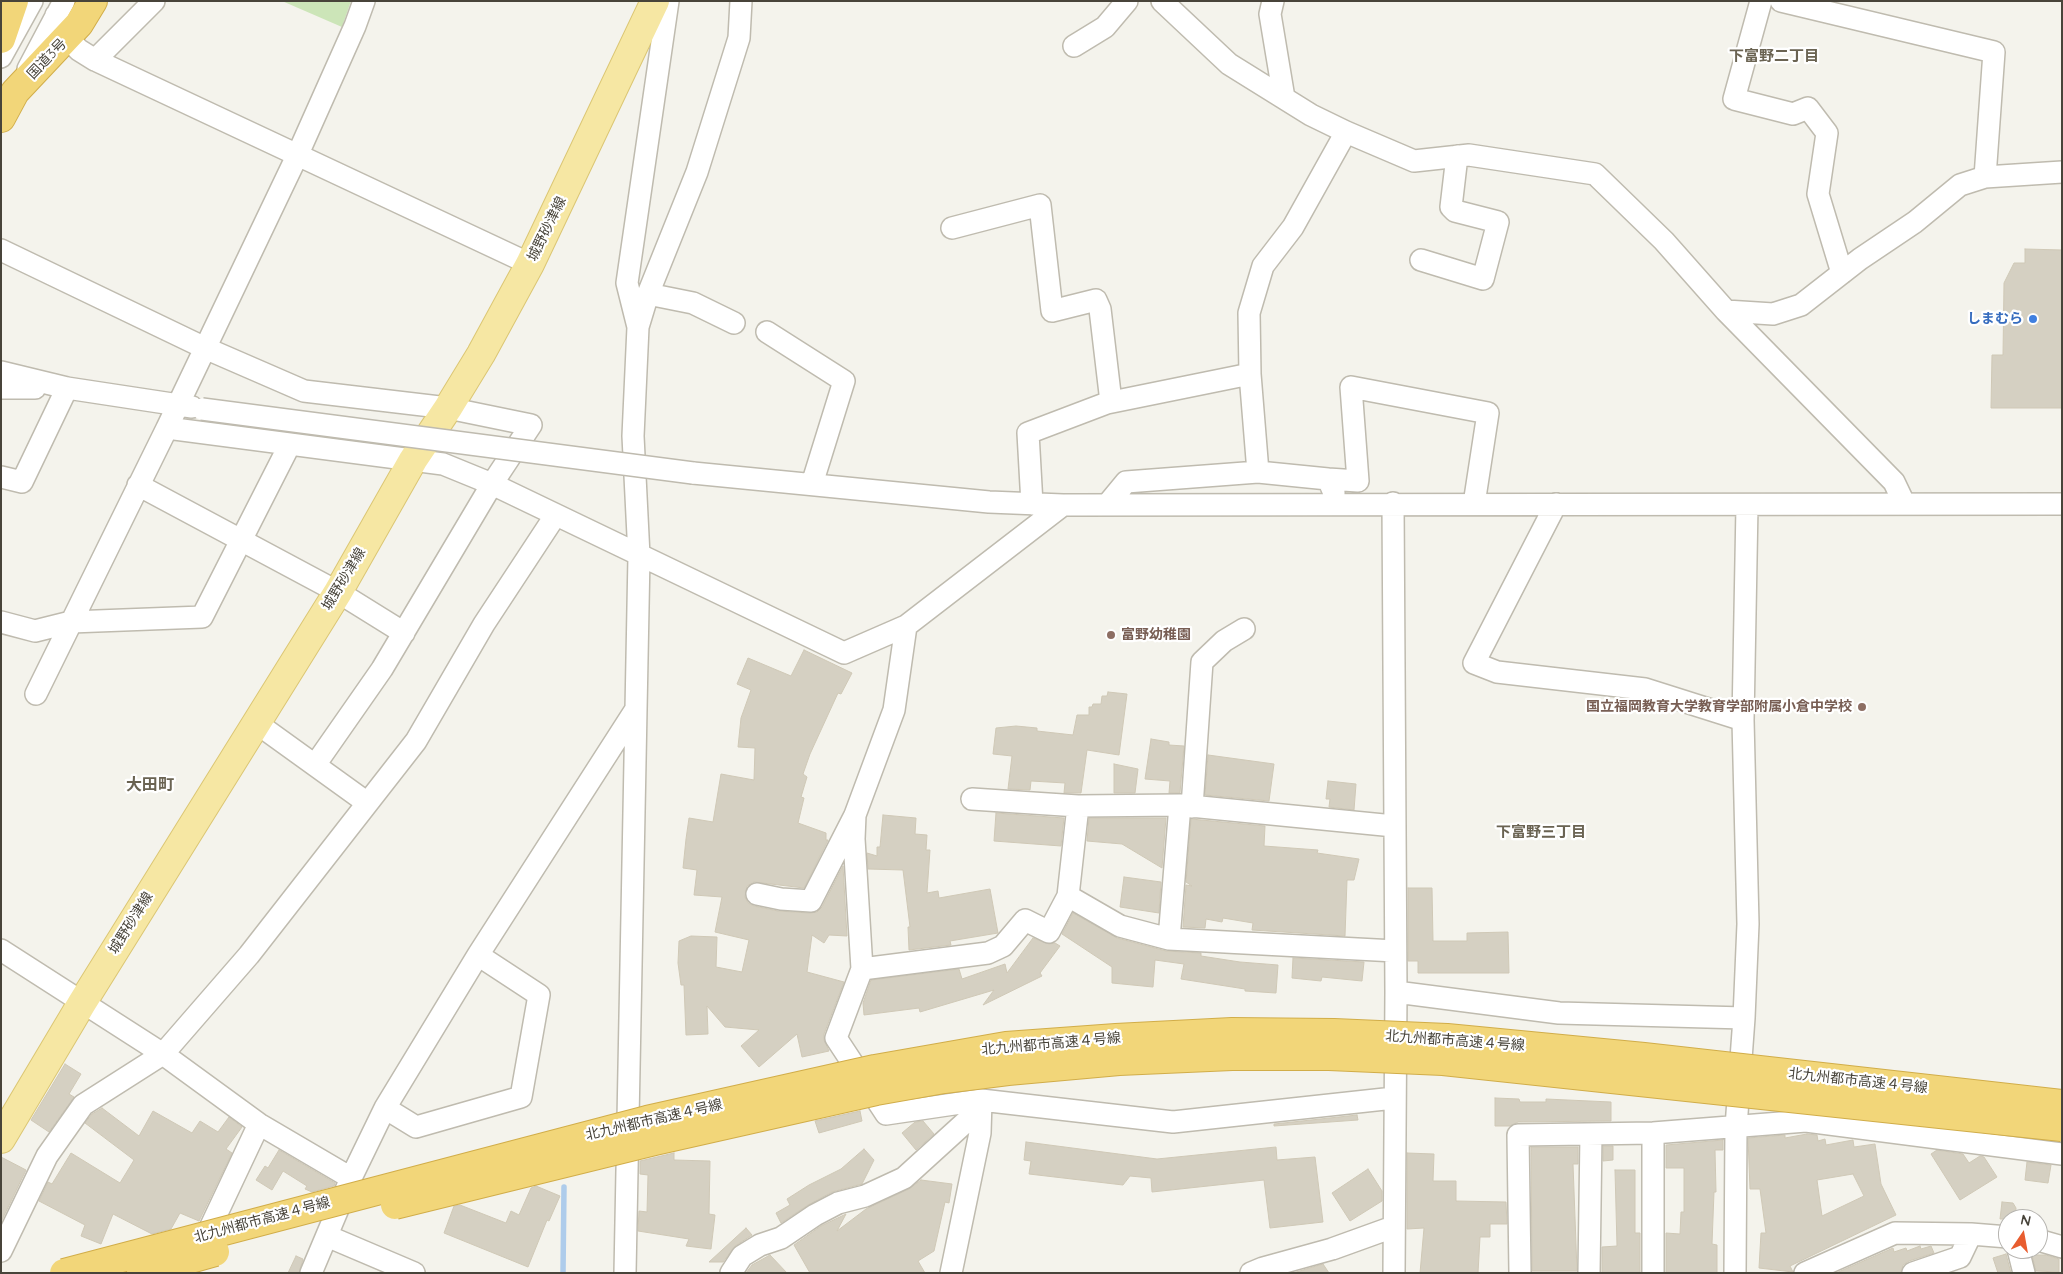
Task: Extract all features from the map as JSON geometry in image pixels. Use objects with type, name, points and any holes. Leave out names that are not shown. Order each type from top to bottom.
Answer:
[{"type":"highway","points":[[2,36],[14,1]]},
{"type":"highway","name":"国道3号","points":[[1,118],[15,92],[62,18],[79,24],[93,1]]},
{"type":"highway","name":"北九州都市高速４号線","points":[[64,1273],[647,1120],[875,1069],[1006,1046],[1232,1032],[1334,1033],[1447,1038],[1644,1057],[2062,1104]]},
{"type":"highway","name":"北九州都市高速４号線","points":[[141,1273],[295,1229],[655,1141],[876,1091],[1008,1070],[1119,1061],[1232,1056],[1290,1056],[1443,1061],[2062,1127]]},
{"type":"main road","name":"城野砂津線","points":[[1,1139],[82,1003],[255,722],[338,592],[413,460],[448,408],[530,264],[655,1]]},
{"type":"street","points":[[1,4],[10,1]]},
{"type":"street","points":[[2,36],[32,1]]},
{"type":"street","points":[[95,60],[154,1]]},
{"type":"street","points":[[36,694],[138,485],[179,406],[297,156],[355,26],[364,1]]},
{"type":"street","points":[[638,327],[627,283],[668,1]]},
{"type":"street","points":[[625,1273],[637,706],[639,556],[633,436],[638,327],[648,294],[697,172],[739,38],[741,1]]},
{"type":"street","points":[[1074,46],[1105,27],[1128,1]]},
{"type":"street","points":[[1162,1],[1229,64],[1284,98],[1346,132],[1414,161],[1469,154],[1595,174],[1664,241],[1726,312],[1894,482],[1904,503]]},
{"type":"street","points":[[1274,1],[1270,14],[1284,98]]},
{"type":"street","points":[[1761,1],[1734,99],[1793,114],[1808,108],[1827,133],[1818,194],[1842,273]]},
{"type":"street","points":[[1781,1],[1994,52],[1985,177]]},
{"type":"street","points":[[62,18],[79,50],[95,60],[530,264]]},
{"type":"street","points":[[1258,472],[1250,374],[1249,313],[1263,266],[1293,227],[1346,132]]},
{"type":"street","points":[[1421,260],[1483,279],[1498,222],[1455,211],[1451,208],[1457,156]]},
{"type":"street","points":[[1726,312],[1773,314],[1801,305],[1860,259],[1915,222],[1960,185],[1985,177],[2062,172]]},
{"type":"street","points":[[952,228],[1040,205],[1052,311],[1096,300],[1100,309],[1111,402]]},
{"type":"street","points":[[1,250],[205,348],[304,391],[448,408],[531,425],[492,484],[382,669],[315,766]]},
{"type":"street","points":[[648,294],[693,303],[734,324]]},
{"type":"street","points":[[767,332],[844,381],[812,484]]},
{"type":"street","points":[[1,372],[68,388],[179,406],[692,472],[989,502],[1063,505],[1253,506],[1393,503],[1747,506],[1904,503],[2062,504]]},
{"type":"street","points":[[1032,504],[1028,433],[1111,402],[1250,374]]},
{"type":"street","points":[[1107,505],[1126,482],[1258,472],[1358,481],[1351,386],[1488,414],[1474,504]]},
{"type":"street","points":[[1,388],[68,388]]},
{"type":"street","points":[[1,477],[22,482],[68,388]]},
{"type":"street","points":[[167,428],[443,464],[492,484],[844,654],[906,626],[1063,505]]},
{"type":"street","points":[[1,622],[35,631],[71,622],[202,617],[290,444]]},
{"type":"street","points":[[1328,479],[1338,504]]},
{"type":"street","points":[[138,485],[338,592],[404,633]]},
{"type":"street","points":[[1393,503],[1396,992],[1394,1273]]},
{"type":"street","points":[[1556,504],[1474,663],[1497,672],[1645,689],[1743,720]]},
{"type":"street","points":[[1735,1273],[1736,1127],[1744,1018],[1748,924],[1743,720],[1747,506]]},
{"type":"street","points":[[1,1251],[47,1156],[83,1105],[163,1054],[249,955],[366,802],[416,741],[484,624],[555,516]]},
{"type":"street","points":[[757,894],[781,899],[811,901],[855,815],[894,710],[906,626]]},
{"type":"street","points":[[1168,939],[1186,806],[1202,662],[1224,641],[1244,629]]},
{"type":"street","points":[[311,1273],[384,1108],[478,955],[637,706]]},
{"type":"street","points":[[255,722],[366,802]]},
{"type":"street","points":[[972,799],[1078,806],[1186,806],[1394,826]]},
{"type":"street","points":[[862,970],[988,953],[1003,946],[1026,920],[1049,932],[1068,896],[1078,806]]},
{"type":"street","points":[[855,815],[854,839],[862,970],[836,1038],[886,1114],[981,1104],[1173,1122],[1394,1098]]},
{"type":"street","points":[[1068,896],[1120,926],[1168,939],[1395,951]]},
{"type":"street","points":[[1,950],[163,1054],[259,1124],[352,1178]]},
{"type":"street","points":[[384,1108],[416,1128],[521,1096],[539,995],[478,955]]},
{"type":"street","points":[[1396,992],[1559,1013],[1744,1018]]},
{"type":"street","points":[[731,1273],[742,1256],[760,1245],[781,1238],[815,1215],[838,1203],[865,1196],[904,1178],[981,1104]]},
{"type":"street","points":[[951,1273],[980,1133],[981,1104]]},
{"type":"street","points":[[1520,1273],[1518,1135],[1653,1133],[1806,1121],[2062,1154]]},
{"type":"street","points":[[189,1273],[259,1124]]},
{"type":"street","points":[[1653,1133],[1653,1273]]},
{"type":"street","points":[[1589,1273],[1591,1134]]},
{"type":"street","points":[[1251,1273],[1332,1249],[1393,1227]]},
{"type":"street","points":[[1805,1273],[1895,1232],[1998,1236]]},
{"type":"street","points":[[1913,1273],[1960,1257],[1971,1234]]},
{"type":"street","points":[[327,1236],[414,1273]]},
{"type":"street","points":[[2048,1243],[2062,1247]]},
{"type":"street","points":[[2020,1259],[2024,1273]]},
{"type":"green space","points":[[282,1],[351,1],[342,27]]},
{"type":"building","name":"しまむら","points":[[2025,249],[2062,250],[2062,408],[1991,408],[1992,355],[2003,355],[2004,283],[2014,263],[2025,263]]},
{"type":"building","points":[[804,650],[852,673],[841,694],[838,693],[810,754],[803,774],[807,777],[801,797],[804,798],[798,823],[826,833],[826,840],[828,840],[804,888],[754,882],[747,886],[745,897],[748,903],[754,906],[778,911],[817,912],[822,907],[843,866],[847,936],[829,935],[824,943],[812,935],[807,972],[844,982],[824,1034],[824,1040],[829,1051],[802,1057],[797,1034],[759,1067],[741,1046],[759,1030],[725,1027],[707,1006],[708,1034],[686,1035],[684,985],[681,985],[678,963],[679,941],[691,936],[717,937],[716,967],[742,972],[749,940],[715,932],[722,897],[694,895],[697,870],[683,868],[686,839],[689,818],[713,822],[721,774],[754,780],[755,748],[738,747],[741,718],[751,690],[737,684],[748,658],[791,676]]},
{"type":"building","points":[[1108,692],[1127,694],[1119,755],[1087,750],[1081,793],[1064,793],[1065,783],[1031,781],[1030,790],[1008,789],[1012,756],[993,754],[996,728],[1016,726],[1037,728],[1037,731],[1073,735],[1077,715],[1089,715],[1089,707],[1092,707],[1093,704],[1101,704],[1102,696],[1107,696]]},
{"type":"building","points":[[1151,739],[1169,742],[1169,745],[1184,746],[1180,793],[1169,793],[1170,781],[1145,779]]},
{"type":"building","points":[[1208,755],[1274,764],[1269,801],[1205,795]]},
{"type":"building","points":[[1114,764],[1138,769],[1135,793],[1114,793]]},
{"type":"building","points":[[1328,781],[1356,784],[1354,810],[1329,807],[1330,799],[1326,799]]},
{"type":"building","points":[[996,813],[1064,818],[1061,846],[994,841]]},
{"type":"building","points":[[883,815],[916,818],[915,834],[927,835],[926,850],[930,850],[927,893],[938,891],[939,898],[990,889],[998,933],[950,941],[951,945],[909,950],[908,927],[910,927],[903,870],[868,869],[867,853],[877,856],[877,847],[880,847]]},
{"type":"building","points":[[1089,818],[1166,818],[1162,868],[1122,844],[1087,841]]},
{"type":"building","points":[[1191,819],[1265,826],[1264,846],[1318,850],[1317,853],[1359,859],[1354,880],[1347,880],[1345,936],[1252,930],[1253,923],[1223,918],[1222,922],[1206,919],[1205,928],[1183,927],[1186,885],[1192,886],[1186,882]]},
{"type":"building","points":[[1124,877],[1161,882],[1159,913],[1120,907]]},
{"type":"building","points":[[1408,888],[1432,888],[1433,941],[1467,941],[1467,933],[1508,932],[1509,973],[1418,973],[1418,961],[1408,961]]},
{"type":"building","points":[[1073,913],[1117,938],[1166,951],[1201,953],[1201,956],[1278,965],[1276,993],[1245,991],[1245,989],[1181,979],[1184,964],[1155,960],[1153,987],[1112,983],[1112,967],[1062,934]]},
{"type":"building","points":[[1033,938],[1060,946],[1040,973],[1042,976],[983,1005],[994,990],[920,1012],[919,1008],[864,1015],[863,1003],[871,980],[959,969],[962,979],[1005,964],[1007,973]]},
{"type":"building","points":[[1293,958],[1364,962],[1362,981],[1322,977],[1321,981],[1292,978]]},
{"type":"building","points":[[65,1064],[81,1074],[69,1094],[74,1097],[49,1132],[31,1120]]},
{"type":"building","points":[[1495,1098],[1519,1099],[1520,1102],[1546,1102],[1546,1099],[1611,1102],[1611,1121],[1518,1122],[1510,1126],[1495,1126]]},
{"type":"building","points":[[102,1108],[139,1136],[153,1111],[192,1133],[200,1121],[218,1132],[229,1117],[242,1127],[226,1149],[232,1153],[199,1221],[180,1213],[171,1229],[152,1234],[113,1214],[101,1244],[81,1236],[85,1225],[39,1201],[48,1182],[52,1184],[71,1153],[120,1183],[134,1160],[85,1123],[92,1114]]},
{"type":"building","points":[[860,1111],[862,1121],[819,1133],[815,1121]]},
{"type":"building","points":[[1357,1115],[1358,1120],[1274,1126],[1274,1124]]},
{"type":"building","points":[[923,1121],[934,1134],[916,1150],[902,1133],[915,1122]]},
{"type":"building","points":[[1807,1134],[1817,1135],[1818,1141],[1825,1139],[1826,1145],[1853,1140],[1854,1147],[1875,1144],[1881,1184],[1896,1215],[1790,1266],[1793,1272],[1759,1268],[1761,1233],[1766,1233],[1760,1189],[1750,1189],[1748,1138],[1785,1135],[1785,1138]],"holes":[[[1853,1174],[1864,1196],[1822,1216],[1817,1180]]]},
{"type":"building","points":[[1723,1140],[1723,1150],[1715,1150],[1716,1192],[1714,1192],[1712,1244],[1717,1245],[1717,1273],[1666,1273],[1666,1233],[1680,1234],[1681,1212],[1684,1212],[1684,1168],[1666,1168],[1666,1145]]},
{"type":"building","points":[[1026,1142],[1157,1159],[1276,1147],[1277,1160],[1315,1157],[1323,1222],[1270,1228],[1264,1180],[1152,1192],[1151,1178],[1130,1176],[1123,1185],[1029,1174],[1031,1161],[1024,1160]]},
{"type":"building","points":[[1603,1146],[1613,1146],[1613,1160],[1603,1161]]},
{"type":"building","points":[[1531,1147],[1578,1147],[1578,1164],[1573,1164],[1577,1271],[1532,1271]]},
{"type":"building","points":[[864,1149],[874,1160],[862,1184],[832,1192],[781,1223],[776,1213],[790,1205],[787,1199],[809,1185],[841,1169]]},
{"type":"building","points":[[279,1150],[335,1183],[334,1186],[312,1192],[305,1189],[307,1186],[283,1171],[272,1190],[256,1180],[265,1166],[268,1168]]},
{"type":"building","points":[[1937,1150],[1963,1154],[1969,1163],[1980,1156],[1984,1157],[1997,1177],[1960,1200],[1931,1154]]},
{"type":"building","points":[[674,1153],[674,1160],[710,1161],[709,1214],[715,1215],[711,1249],[686,1246],[689,1239],[638,1231],[639,1211],[647,1212],[648,1175],[640,1174],[640,1161]]},
{"type":"building","points":[[1407,1153],[1434,1154],[1433,1181],[1456,1181],[1456,1201],[1506,1202],[1507,1224],[1490,1224],[1490,1237],[1480,1237],[1478,1273],[1420,1273],[1424,1228],[1407,1229]]},
{"type":"building","points":[[1,1157],[26,1170],[1,1222]]},
{"type":"building","points":[[2027,1162],[2051,1165],[2048,1183],[2025,1180]]},
{"type":"building","points":[[1368,1169],[1382,1191],[1382,1201],[1350,1221],[1332,1193]]},
{"type":"building","points":[[1615,1170],[1635,1170],[1635,1233],[1640,1233],[1640,1273],[1602,1273],[1602,1247],[1617,1246]]},
{"type":"building","points":[[921,1180],[952,1184],[949,1203],[945,1202],[934,1251],[918,1261],[925,1273],[810,1273],[794,1245],[821,1226],[846,1214],[837,1231],[866,1209],[909,1189]]},
{"type":"building","points":[[536,1186],[560,1196],[549,1221],[547,1220],[528,1267],[444,1233],[454,1206],[460,1205],[506,1223],[511,1211],[519,1215],[531,1188]]},
{"type":"building","points":[[2002,1202],[2013,1203],[2016,1208],[2016,1209],[2001,1209]]},
{"type":"building","points":[[746,1228],[752,1235],[735,1246],[723,1262],[709,1262]]},
{"type":"building","points":[[1920,1246],[1921,1249],[1931,1246],[1934,1253],[1909,1261],[1903,1265],[1901,1273],[1836,1273],[1893,1248],[1894,1252],[1906,1248],[1907,1251]]},
{"type":"building","points":[[770,1255],[787,1273],[746,1273],[752,1265]]},
{"type":"building","points":[[296,1256],[303,1259],[299,1273],[288,1273]]},
{"type":"building","points":[[1998,1256],[1998,1259],[2007,1259],[2011,1273],[1998,1273],[1993,1258]]},
{"type":"building","points":[[2048,1256],[2059,1259],[2059,1272],[2036,1271],[2033,1259],[2048,1259]]},
{"type":"building","points":[[1323,1264],[1329,1273],[1293,1273]]},
{"type":"waterway","points":[[563,1273],[564,1187]]},
{"type":"place","name":"しまむら","points":[[2033,319]]},
{"type":"place","name":"富野幼稚園","points":[[1111,635]]},
{"type":"place","name":"国立福岡教育大学教育学部附属小倉中学校","points":[[1862,707]]},
{"type":"district","name":"下富野二丁目","points":[[1774,56]]},
{"type":"district","name":"大田町","points":[[150,785]]},
{"type":"district","name":"下富野三丁目","points":[[1541,832]]}]
